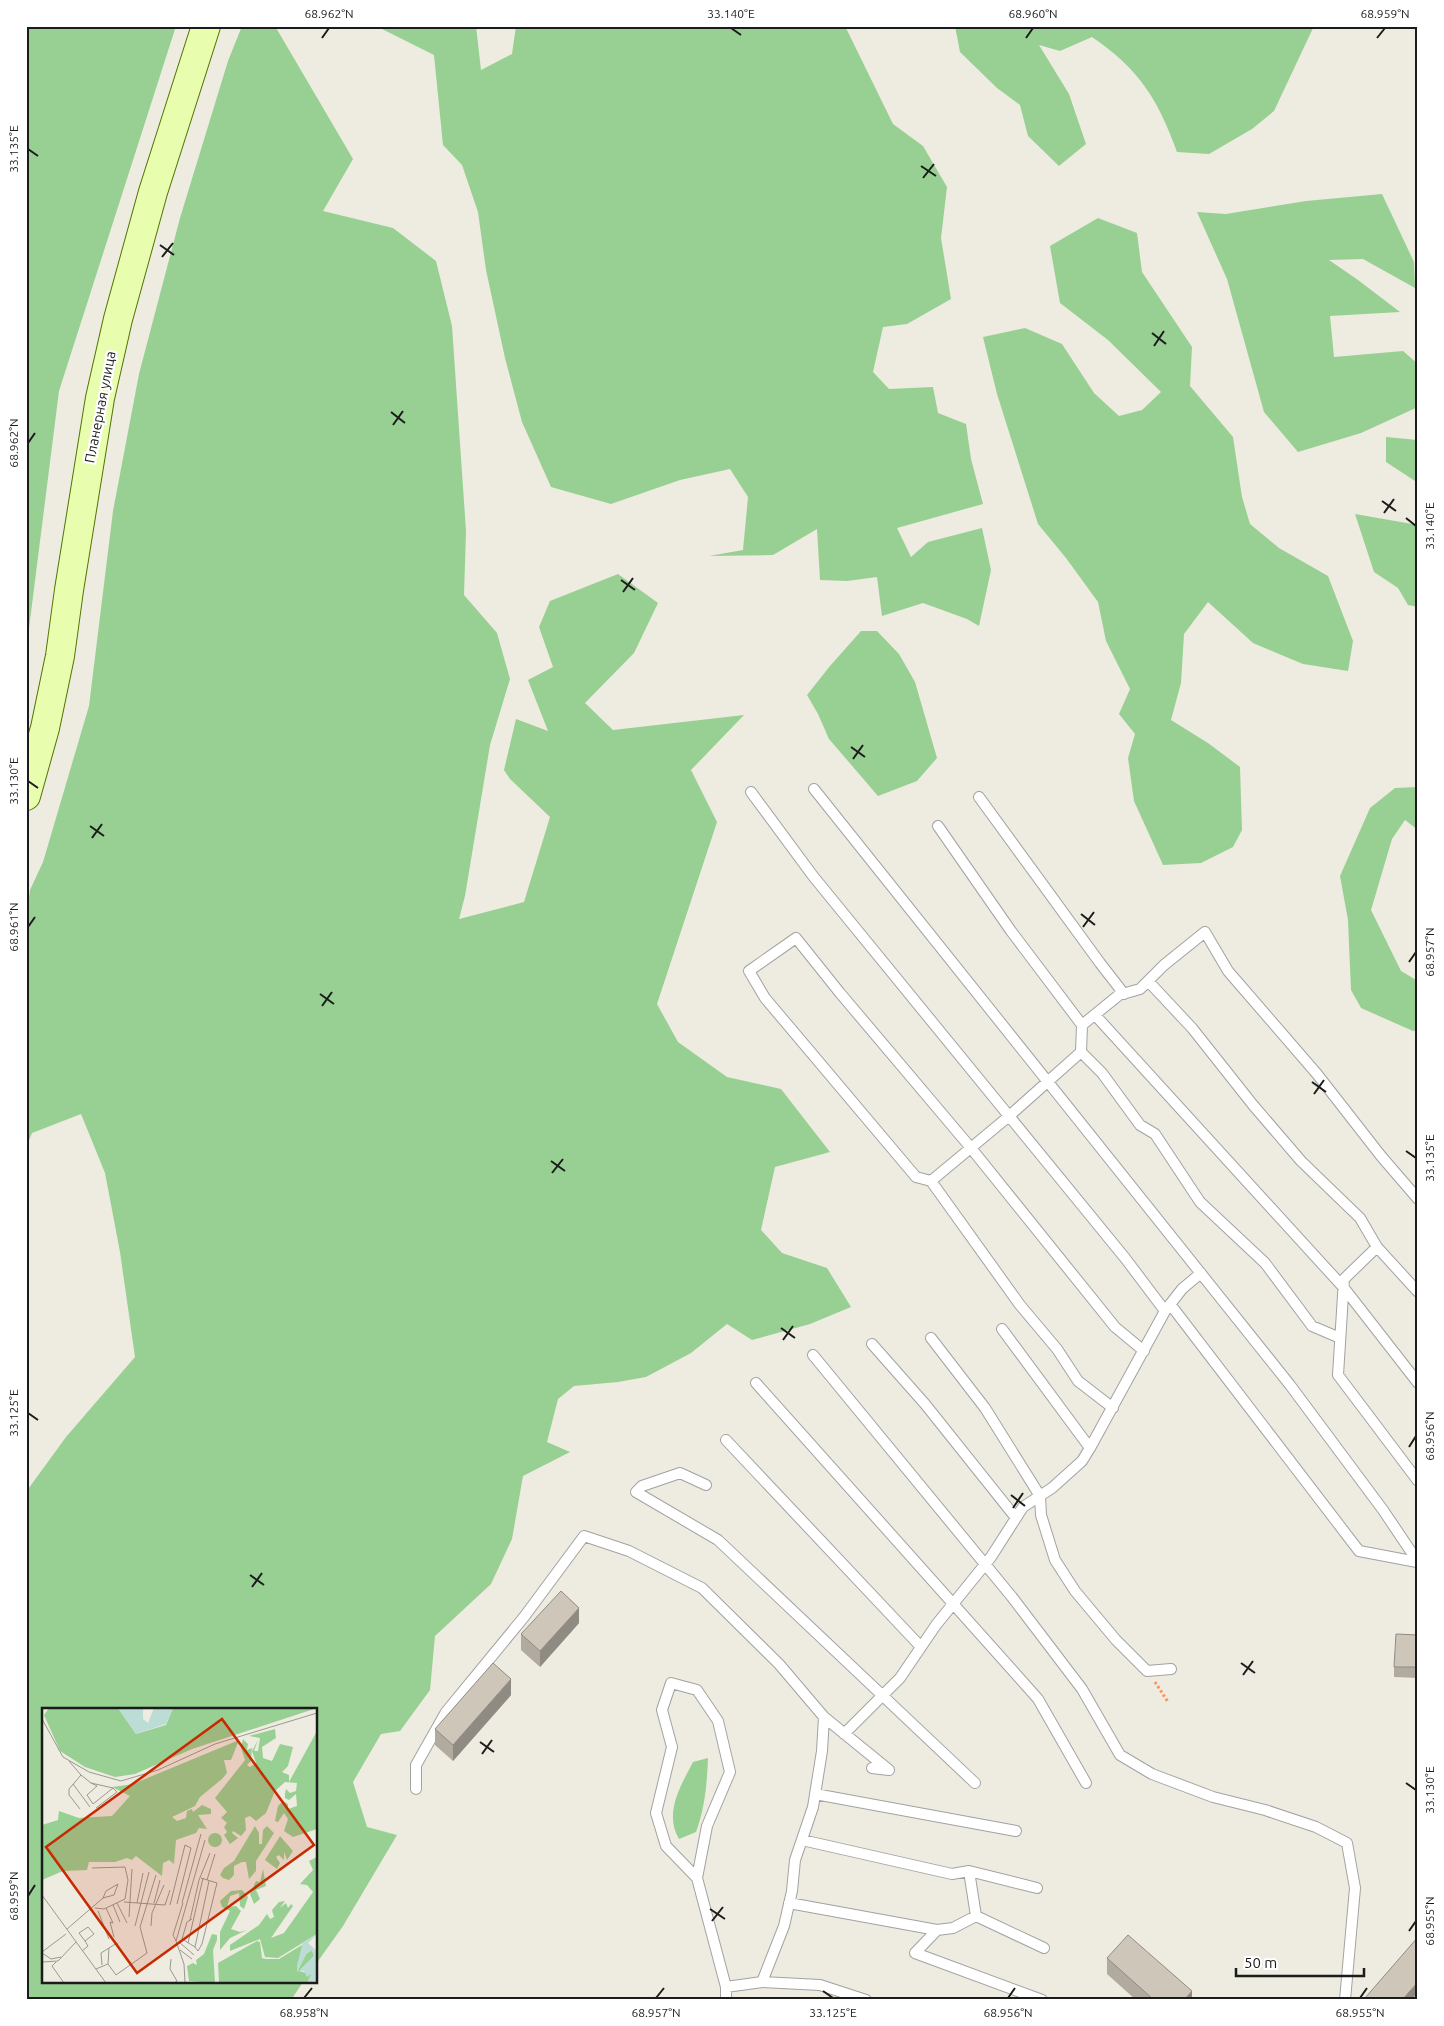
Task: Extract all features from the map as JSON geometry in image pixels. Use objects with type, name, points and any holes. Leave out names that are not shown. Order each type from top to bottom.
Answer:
[{"type":"main road","name":"Планерная улица","points":[[26,796],[45,728],[60,656],[80,518],[104,381],[153,192],[206,26]]},
{"type":"lane","points":[[814,789],[1290,1386],[1383,1510],[1418,1562]]},
{"type":"lane","points":[[751,792],[812,876],[1008,1117],[1167,1307],[1359,1550],[1418,1562]]},
{"type":"lane","points":[[979,797],[1124,994]]},
{"type":"lane","points":[[931,1181],[1008,1117],[1081,1052],[1082,1025],[1011,931],[938,826]]},
{"type":"lane","points":[[1082,1025],[1119,995],[1140,989],[1164,965],[1205,932],[1228,971],[1316,1074],[1418,1199]]},
{"type":"lane","points":[[1113,1408],[1078,1381],[1057,1349],[1020,1305],[931,1181],[916,1177],[765,998],[749,971],[796,938],[840,994],[971,1148],[1115,1328],[1144,1351]]},
{"type":"lane","points":[[1148,981],[1192,1028],[1301,1161],[1360,1218],[1376,1247],[1418,1292]]},
{"type":"lane","points":[[1095,1015],[1344,1288],[1418,1383]]},
{"type":"lane","points":[[1081,1052],[1102,1073],[1140,1124],[1155,1134],[1200,1202],[1265,1262],[1312,1326],[1340,1338]]},
{"type":"lane","points":[[1376,1247],[1344,1279],[1338,1375],[1418,1481]]},
{"type":"lane","points":[[844,1734],[900,1678],[953,1604],[986,1564],[1023,1507],[1052,1488],[1082,1461],[1113,1408],[1167,1307],[1182,1289],[1201,1273]]},
{"type":"lane","points":[[1002,1329],[1090,1448]]},
{"type":"lane","points":[[931,1338],[985,1408],[1040,1496],[1041,1515],[1055,1560],[1075,1591],[1116,1640],[1147,1671],[1171,1669]]},
{"type":"lane","points":[[872,1344],[925,1404],[1016,1518]]},
{"type":"lane","points":[[812,1355],[986,1564],[1082,1689],[1120,1756],[1152,1774],[1213,1798],[1265,1810],[1316,1827],[1347,1843],[1355,1888],[1345,2000]]},
{"type":"lane","points":[[756,1383],[1038,1699],[1086,1783]]},
{"type":"lane","points":[[726,1440],[921,1647]]},
{"type":"lane","points":[[706,1485],[680,1473],[642,1486],[636,1492],[718,1540],[975,1783]]},
{"type":"lane","points":[[416,1789],[416,1765],[446,1712],[524,1617],[584,1536],[629,1551],[702,1588],[780,1664],[824,1717],[889,1770],[872,1768]]},
{"type":"lane","points":[[697,1878],[666,1846],[656,1813],[672,1747],[662,1710],[670,1682],[697,1690],[718,1721],[730,1772],[707,1826],[697,1878],[726,1987],[726,2000]]},
{"type":"lane","points":[[762,1982],[784,1926],[795,1860],[815,1794],[822,1751],[824,1717]]},
{"type":"lane","points":[[815,1794],[1016,1831]]},
{"type":"lane","points":[[802,1840],[952,1874],[969,1871],[1037,1888]]},
{"type":"lane","points":[[969,1871],[976,1916]]},
{"type":"lane","points":[[789,1903],[937,1930],[953,1928],[976,1916]]},
{"type":"lane","points":[[976,1916],[1044,1948]]},
{"type":"lane","points":[[937,1930],[915,1953],[1042,2000]]},
{"type":"lane","points":[[726,1987],[762,1982],[820,1985],[866,2000]]},
{"type":"path","points":[[1147,1671],[1168,1702]]},
{"type":"green space","points":[[26,26],[176,26],[59,391],[26,652]]},
{"type":"green space","points":[[242,26],[275,26],[353,159],[323,211],[393,228],[436,261],[452,326],[466,531],[464,595],[497,633],[510,679],[490,745],[465,896],[459,919],[524,902],[550,817],[510,779],[504,770],[516,719],[548,731],[528,680],[553,667],[539,627],[550,601],[618,574],[658,603],[634,653],[585,703],[613,730],[744,715],[691,770],[717,822],[657,1004],[678,1042],[727,1077],[781,1089],[830,1152],[775,1167],[761,1230],[782,1253],[827,1268],[851,1307],[810,1324],[752,1340],[727,1324],[691,1353],[646,1377],[574,1386],[558,1399],[547,1442],[570,1452],[523,1476],[512,1539],[491,1584],[435,1636],[430,1690],[400,1731],[381,1734],[353,1782],[367,1827],[397,1835],[343,1926],[318,1961],[318,1708],[42,1708],[42,1984],[302,1984],[291,2000],[26,2000],[26,1492],[66,1437],[135,1357],[120,1252],[105,1173],[81,1114],[32,1133],[26,1148],[26,919],[30,890],[43,862],[89,706],[113,511],[139,374],[180,218],[228,61]]},
{"type":"green space","points":[[376,26],[476,26],[481,70],[512,54],[516,26],[845,26],[893,124],[923,146],[947,187],[941,238],[951,299],[907,324],[883,327],[873,372],[889,389],[933,387],[938,413],[966,424],[971,459],[983,504],[897,528],[911,557],[928,542],[982,528],[991,570],[979,626],[967,619],[923,603],[882,616],[877,577],[847,581],[820,580],[817,529],[773,555],[709,556],[743,550],[748,497],[730,469],[680,480],[611,504],[551,487],[522,422],[505,358],[486,270],[478,212],[462,165],[443,145],[434,55]]},
{"type":"green space","points":[[955,26],[1314,26],[1274,111],[1252,129],[1209,154],[1177,152],[1162,116],[1135,73],[1092,37],[1060,51],[1039,45],[1069,94],[1086,144],[1059,166],[1028,136],[1020,105],[997,88],[960,52]]},
{"type":"green space","points":[[1382,194],[1414,262],[1415,288],[1363,259],[1329,260],[1400,312],[1330,316],[1334,357],[1403,351],[1418,364],[1418,407],[1361,433],[1298,452],[1264,412],[1227,279],[1197,212],[1226,214],[1306,201]]},
{"type":"green space","points":[[1098,218],[1137,233],[1142,272],[1192,347],[1190,386],[1233,437],[1242,497],[1250,524],[1279,548],[1328,576],[1353,641],[1348,671],[1303,664],[1253,643],[1208,602],[1184,634],[1181,683],[1171,720],[1208,743],[1240,767],[1242,830],[1233,847],[1201,863],[1163,865],[1134,801],[1128,758],[1135,734],[1119,714],[1130,689],[1106,641],[1098,602],[1038,524],[997,394],[983,337],[1025,328],[1062,344],[1094,393],[1119,416],[1142,410],[1161,392],[1108,340],[1060,303],[1050,246]]},
{"type":"green space","points":[[1386,437],[1418,440],[1418,483],[1386,462]]},
{"type":"green space","points":[[1355,514],[1418,525],[1418,607],[1408,605],[1398,588],[1374,572]]},
{"type":"green space","points":[[861,631],[877,631],[899,654],[915,682],[937,758],[917,781],[878,796],[829,739],[807,695]]},
{"type":"green space","points":[[1418,787],[1418,830],[1405,820],[1392,839],[1371,910],[1401,971],[1418,981],[1418,1030],[1413,1031],[1361,1008],[1351,990],[1348,920],[1340,876],[1370,808],[1395,788]]},
{"type":"green space","points":[[708,1758],[702,1814],[696,1832],[679,1839],[673,1820],[673,1810],[679,1790],[693,1762]]},
{"type":"building","points":[[561,1591],[579,1608],[540,1651],[521,1634]]},
{"type":"building","points":[[1396,1634],[1418,1635],[1418,1667],[1394,1667]]},
{"type":"building","points":[[493,1663],[511,1679],[453,1745],[435,1729]]},
{"type":"building","points":[[1128,1935],[1192,1991],[1184,2000],[1154,2000],[1107,1958]]},
{"type":"building","points":[[1418,1937],[1418,1982],[1402,2000],[1367,2000],[1365,1998]]}]
